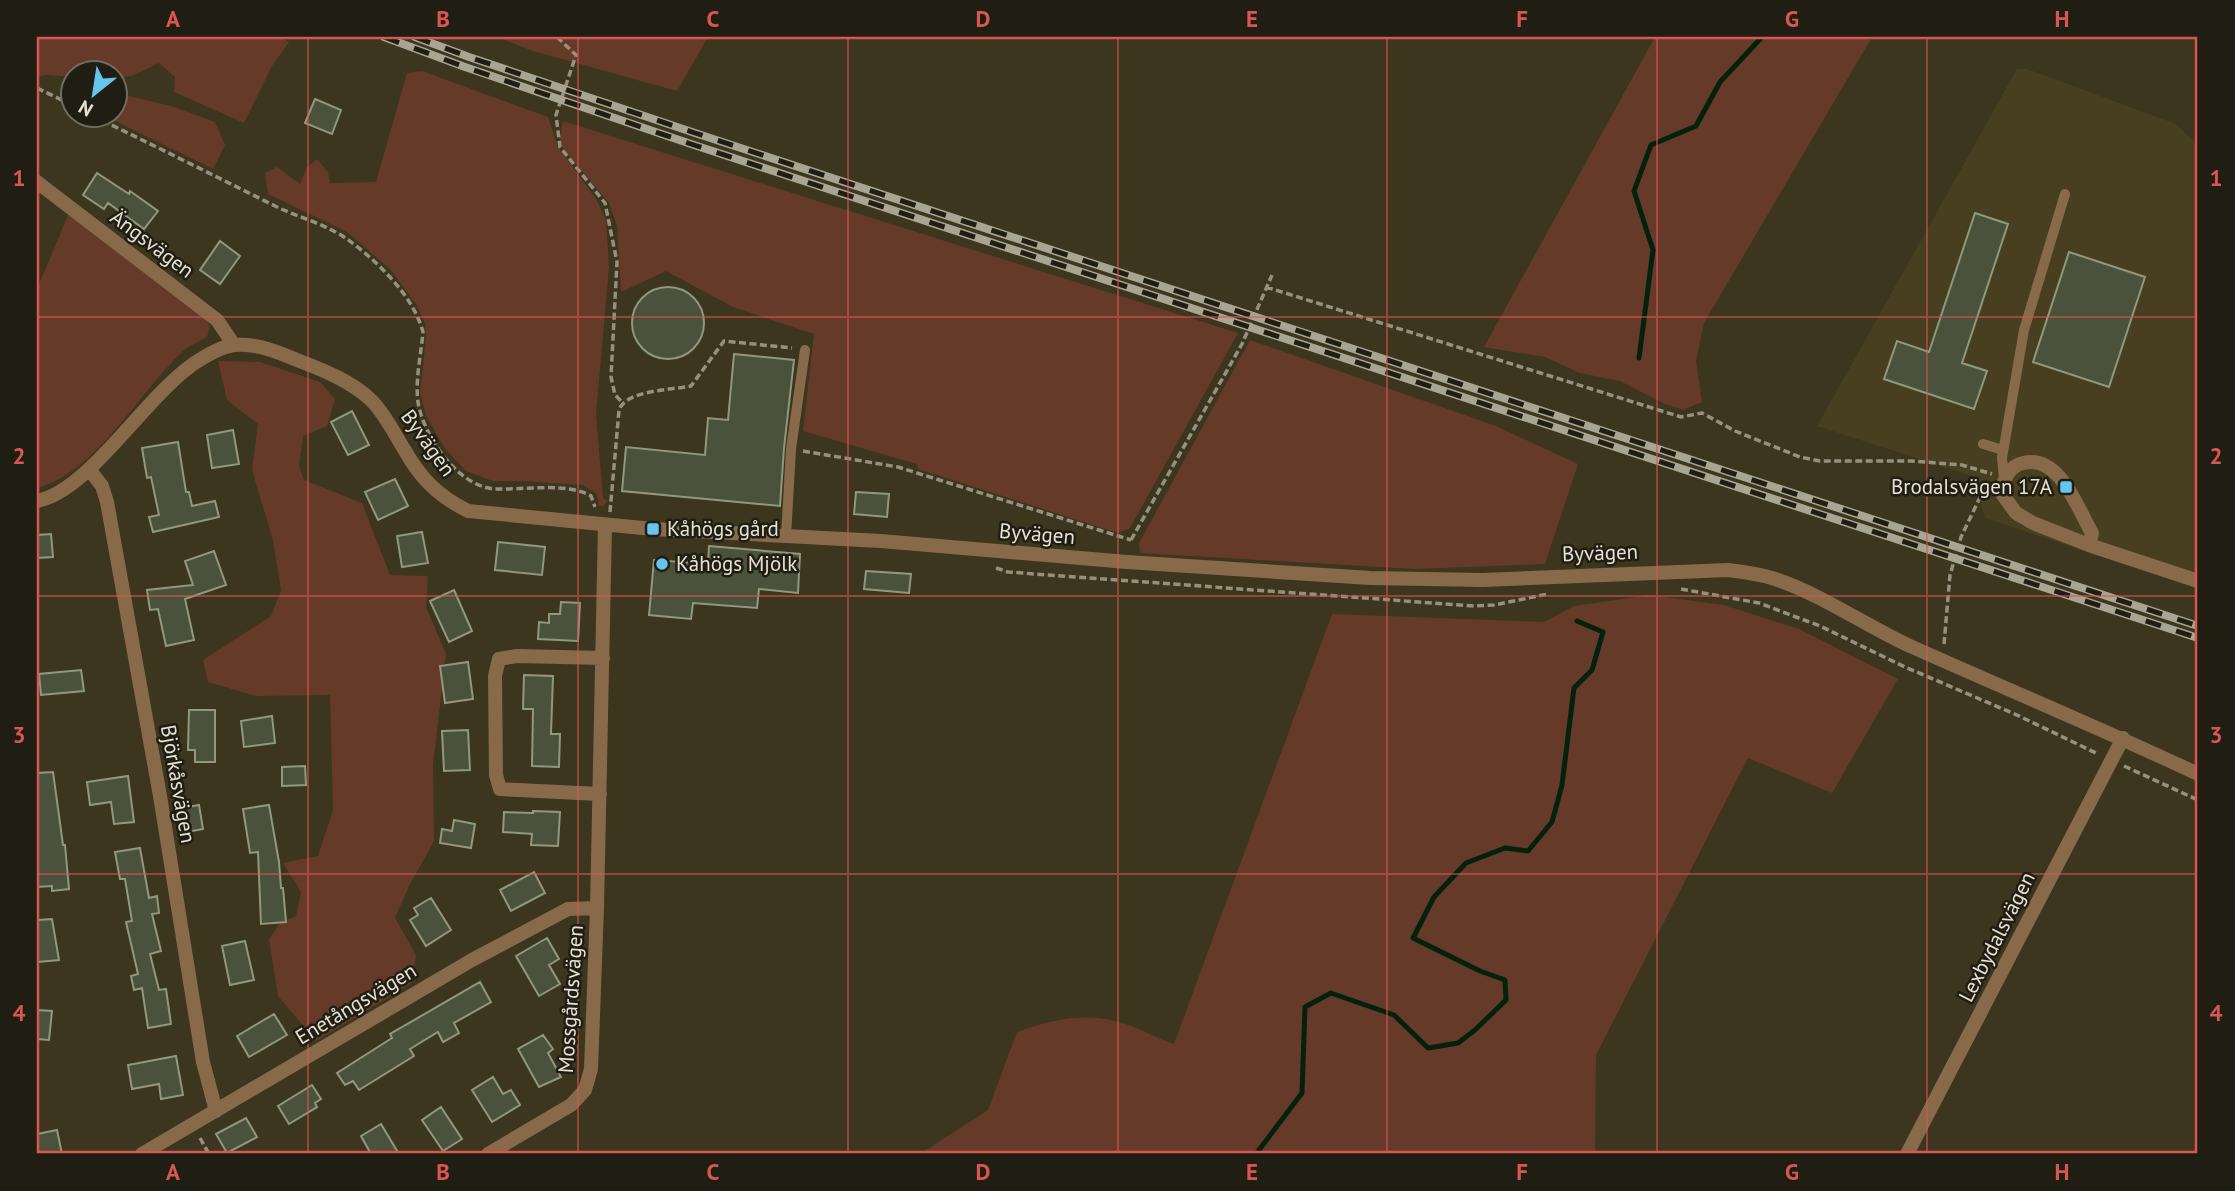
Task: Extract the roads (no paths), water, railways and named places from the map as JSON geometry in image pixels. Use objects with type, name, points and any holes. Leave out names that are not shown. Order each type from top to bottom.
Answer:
[{"type":"street","name":"Ängsvägen","points":[[37,182],[217,320],[234,345]]},
{"type":"street","name":"Byvägen","points":[[37,501],[66,488],[89,469],[189,366],[214,351],[234,345],[258,346],[348,383],[372,401],[426,481],[445,500],[468,511],[599,524],[881,541],[1127,562],[1370,578],[1483,580],[1728,570],[1777,579],[1907,645],[2123,738],[2198,774]]},
{"type":"street","points":[[2089,545],[2092,533],[2066,488],[2049,466],[2035,461],[2020,463],[1998,476],[2001,492],[2016,513],[2033,523],[2089,545],[2198,581]]},
{"type":"street","name":"Björkåsvägen","points":[[89,469],[102,486],[107,502],[160,796],[203,1062],[216,1111]]},
{"type":"street","name":"Mossgårdsvägen","points":[[488,1154],[572,1105],[585,1090],[591,1069],[603,658],[599,524]]},
{"type":"street","points":[[600,794],[500,789],[496,775],[495,676],[499,659],[517,656],[603,658]]},
{"type":"street","name":"Lexbydalsvägen","points":[[1907,1154],[2123,738]]},
{"type":"street","name":"Enetångsvägen","points":[[142,1154],[472,960],[568,909],[597,908]]},
{"type":"lane","points":[[1998,476],[2024,330],[2065,194]]},
{"type":"lane","points":[[786,537],[791,449],[805,349]]},
{"type":"lane","points":[[1983,444],[2003,450]]},
{"type":"waterway","points":[[1639,358],[1653,250],[1634,191],[1651,145],[1696,126],[1720,82],[1762,37]]},
{"type":"waterway","points":[[1256,1154],[1302,1093],[1305,1007],[1331,993],[1394,1015],[1428,1048],[1458,1043],[1506,1000],[1505,980],[1480,971],[1413,938],[1434,897],[1466,863],[1505,848],[1528,851],[1552,822],[1562,785],[1574,688],[1592,670],[1603,632],[1577,621]]},
{"type":"railway","points":[[384,37],[691,144],[2198,638]]},
{"type":"railway","points":[[415,37],[695,133],[2198,626]]},
{"type":"place","name":"Brodalsvägen 17A","points":[[2066,487]]},
{"type":"place","name":"Kåhögs gård","points":[[653,529]]},
{"type":"place","name":"Kåhögs Mjölk","points":[[662,564]]}]
